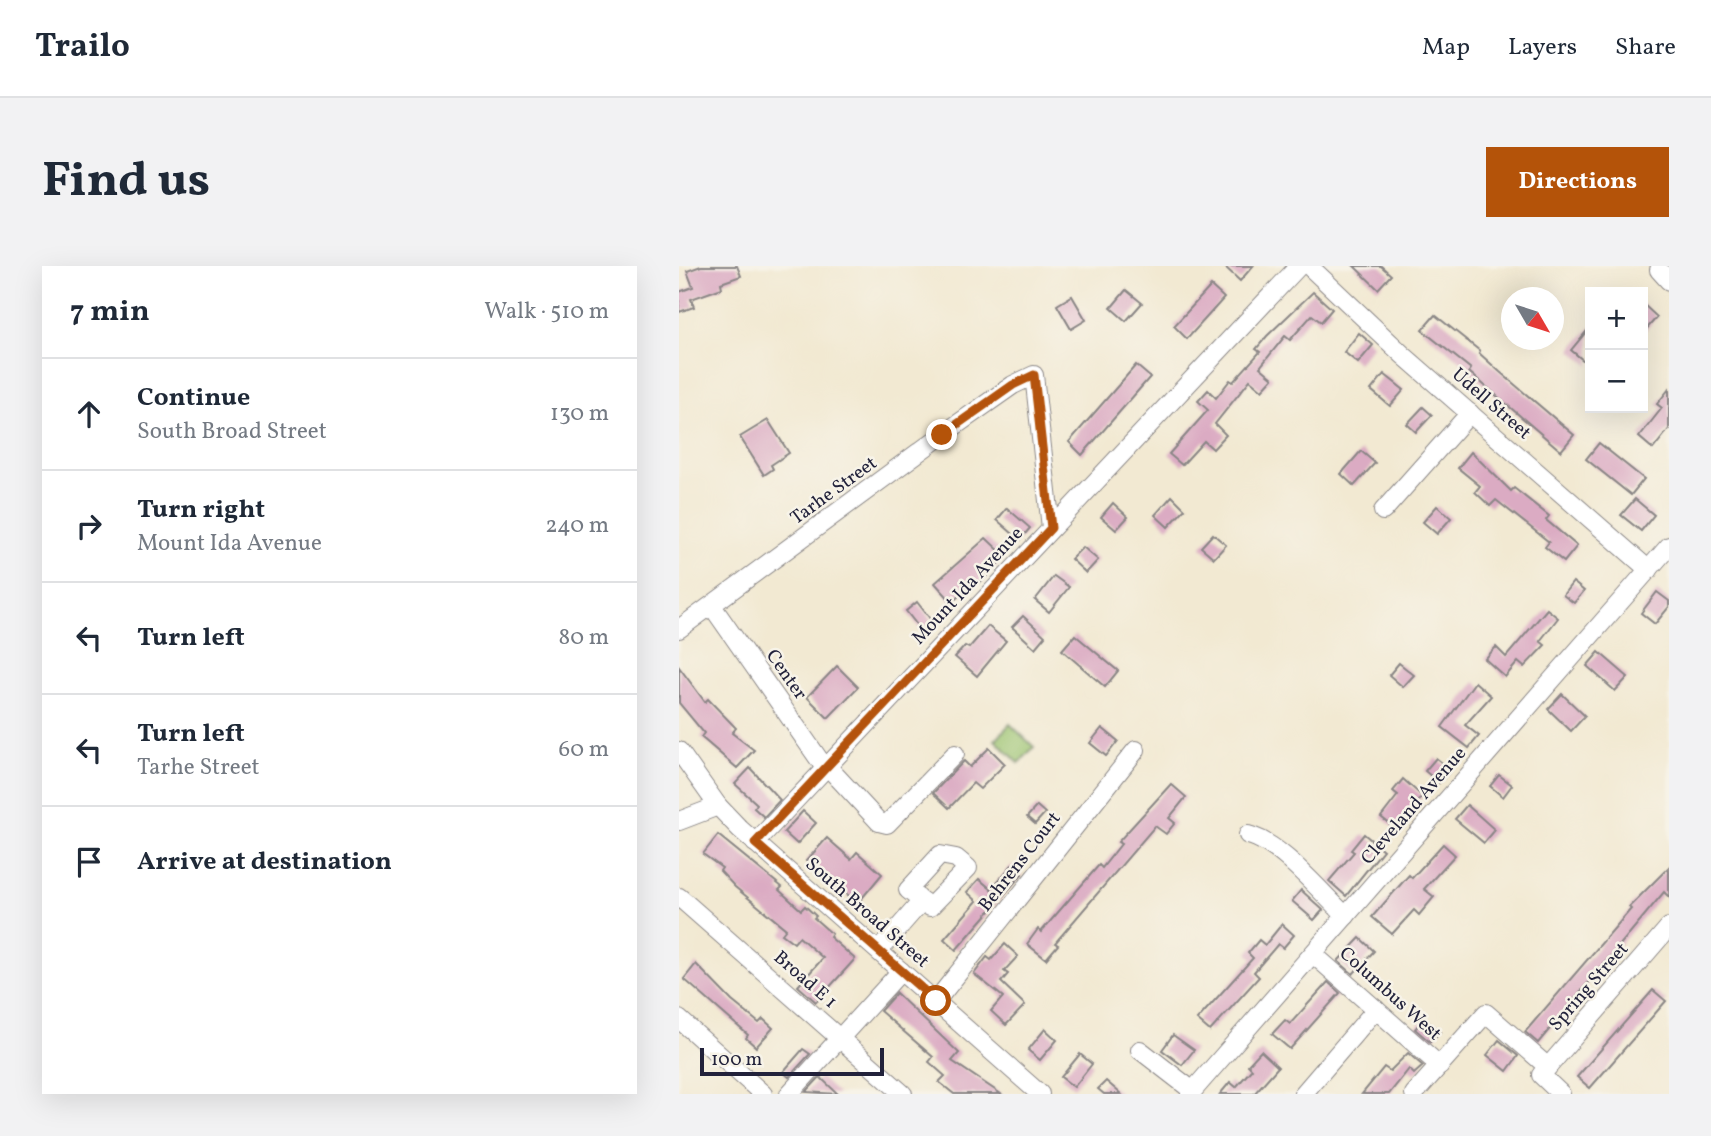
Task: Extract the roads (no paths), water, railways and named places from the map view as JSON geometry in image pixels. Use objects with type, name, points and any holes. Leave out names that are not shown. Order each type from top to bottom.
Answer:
[{"type":"street","name":"Mount Ida Avenue","points":[[755,843],[1299,266]]},
{"type":"street","name":"Udell Street","points":[[1309,266],[1470,413],[1649,570]]},
{"type":"street","name":"Tarhe Street","points":[[679,629],[1013,385],[1034,375],[1051,528]]},
{"type":"street","points":[[1383,511],[1470,413]]},
{"type":"street","name":"Cleveland Avenue","points":[[1197,1091],[1669,546]]},
{"type":"street","name":"Center","points":[[712,606],[826,767],[879,822],[887,824],[955,754]]},
{"type":"street","name":"Behrens Court","points":[[936,1001],[1136,750]]},
{"type":"street","name":"South Broad Street","points":[[679,751],[718,806],[755,843],[1040,1094]]},
{"type":"street","points":[[679,821],[718,806]]},
{"type":"street","points":[[1248,835],[1259,837],[1273,848],[1346,916]]},
{"type":"street","name":"Broad E 1","points":[[679,897],[903,1094]]},
{"type":"street","points":[[879,950],[922,901]]},
{"type":"street","name":"Spring Street","points":[[1551,1083],[1669,927]]},
{"type":"street","name":"Columbus West","points":[[1313,954],[1440,1066]]},
{"type":"street","points":[[789,1094],[901,971]]},
{"type":"street","points":[[1303,1094],[1376,1009]]},
{"type":"street","points":[[1414,1094],[1486,1013],[1551,1083]]},
{"type":"street","points":[[679,1019],[763,1094]]},
{"type":"street","points":[[1140,1049],[1197,1091]]}]
